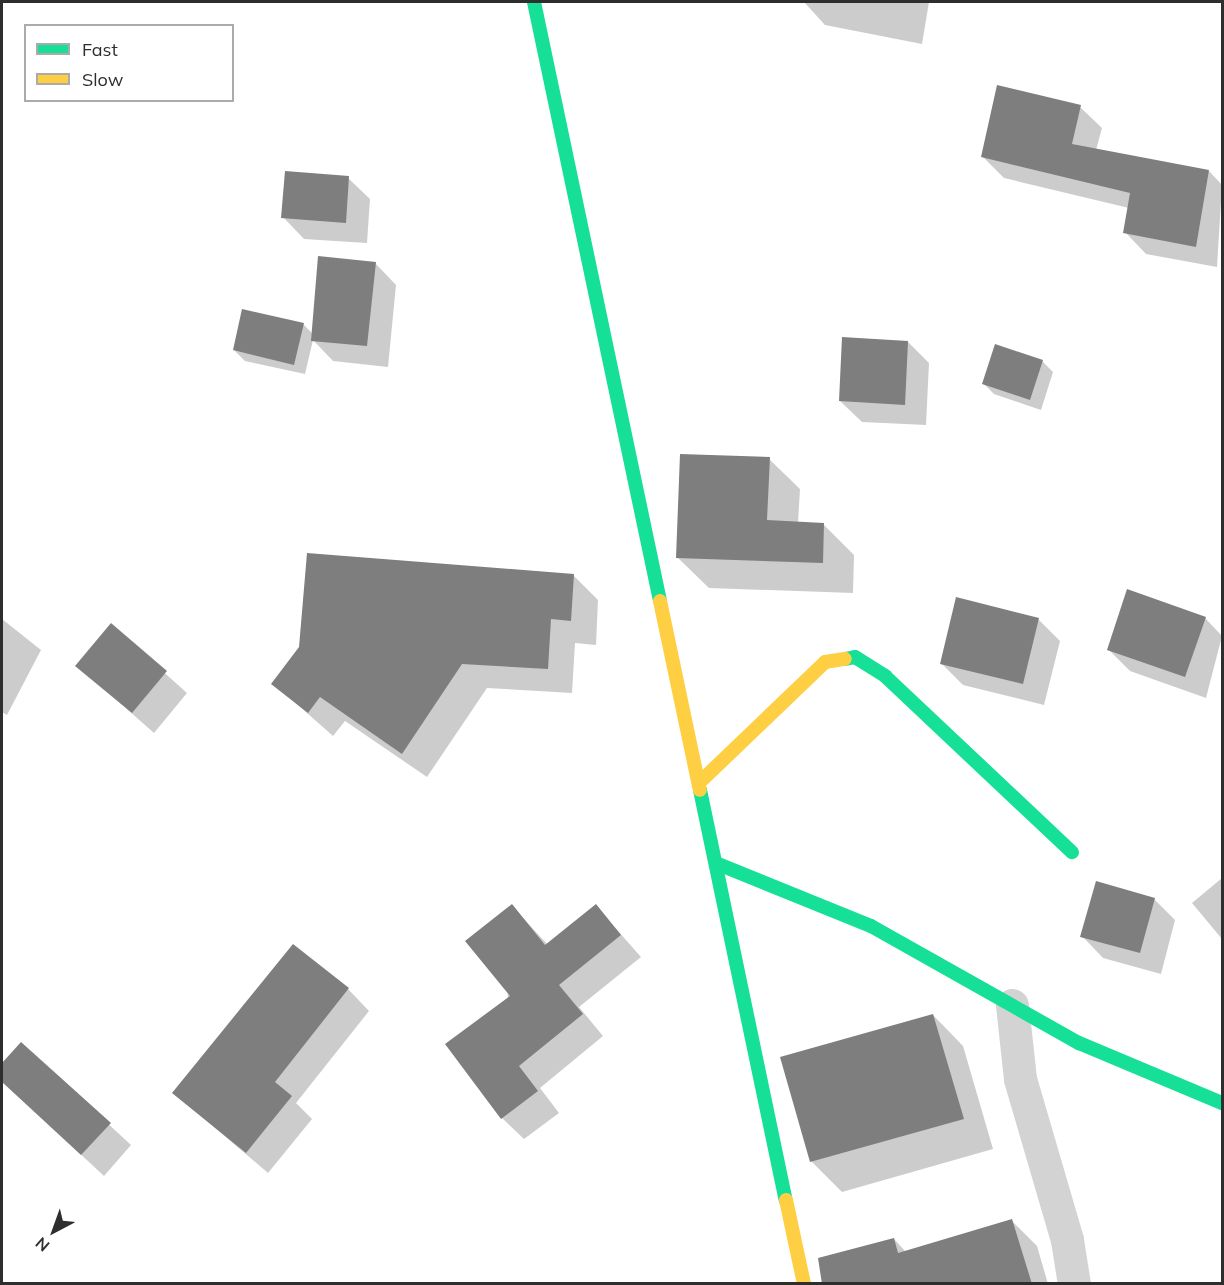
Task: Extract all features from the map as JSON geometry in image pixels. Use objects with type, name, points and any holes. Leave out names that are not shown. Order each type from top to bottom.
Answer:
[{"type":"street","points":[[534,2],[701,781],[804,1284]]},
{"type":"street","points":[[701,781],[825,662],[855,657],[885,676],[1072,852]]},
{"type":"street","points":[[718,864],[871,926],[1012,1005],[1126,1065],[1222,1103]]},
{"type":"street","points":[[1012,1005],[1022,1090],[1067,1240],[1074,1284]]},
{"type":"building","points":[[997,85],[1081,105],[1072,144],[1209,170],[1196,247],[1123,233],[1130,193],[981,157]]},
{"type":"building","points":[[285,171],[349,176],[346,223],[281,218]]},
{"type":"building","points":[[318,256],[376,262],[367,346],[311,341]]},
{"type":"building","points":[[242,309],[304,323],[294,365],[233,350]]},
{"type":"building","points":[[842,337],[908,341],[905,405],[839,401]]},
{"type":"building","points":[[995,344],[1043,360],[1030,400],[982,384]]},
{"type":"building","points":[[680,454],[770,457],[767,520],[824,523],[823,563],[676,558]]},
{"type":"building","points":[[307,553],[574,574],[571,621],[551,619],[548,669],[462,664],[402,754],[320,697],[308,713],[271,684],[299,647]]},
{"type":"building","points":[[1127,589],[1206,617],[1185,677],[1107,650]]},
{"type":"building","points":[[956,597],[1039,618],[1023,684],[940,664]]},
{"type":"building","points":[[111,623],[167,671],[132,713],[75,666]]},
{"type":"building","points":[[1096,881],[1155,898],[1140,953],[1080,937]]},
{"type":"building","points":[[512,904],[545,945],[596,904],[621,935],[559,985],[583,1014],[519,1066],[538,1091],[501,1119],[445,1044],[510,996],[465,941]]},
{"type":"building","points":[[293,944],[349,988],[275,1082],[292,1096],[246,1153],[172,1093]]},
{"type":"building","points":[[933,1014],[964,1119],[810,1162],[780,1057]]},
{"type":"building","points":[[21,1042],[111,1123],[81,1155],[2,1082],[2,1063]]},
{"type":"building","points":[[1012,1219],[1032,1284],[822,1284],[818,1258],[894,1238],[898,1253]]},
{"type":"traffic: fast","points":[[534,2],[660,601]]},
{"type":"traffic: fast","points":[[845,659],[855,657],[885,676],[1072,852]]},
{"type":"traffic: fast","points":[[700,790],[786,1200]]},
{"type":"traffic: fast","points":[[718,864],[871,926],[1079,1043],[1222,1103]]},
{"type":"traffic: slow","points":[[660,601],[700,790]]},
{"type":"traffic: slow","points":[[701,781],[825,662],[845,659]]},
{"type":"traffic: slow","points":[[786,1200],[804,1284]]}]
